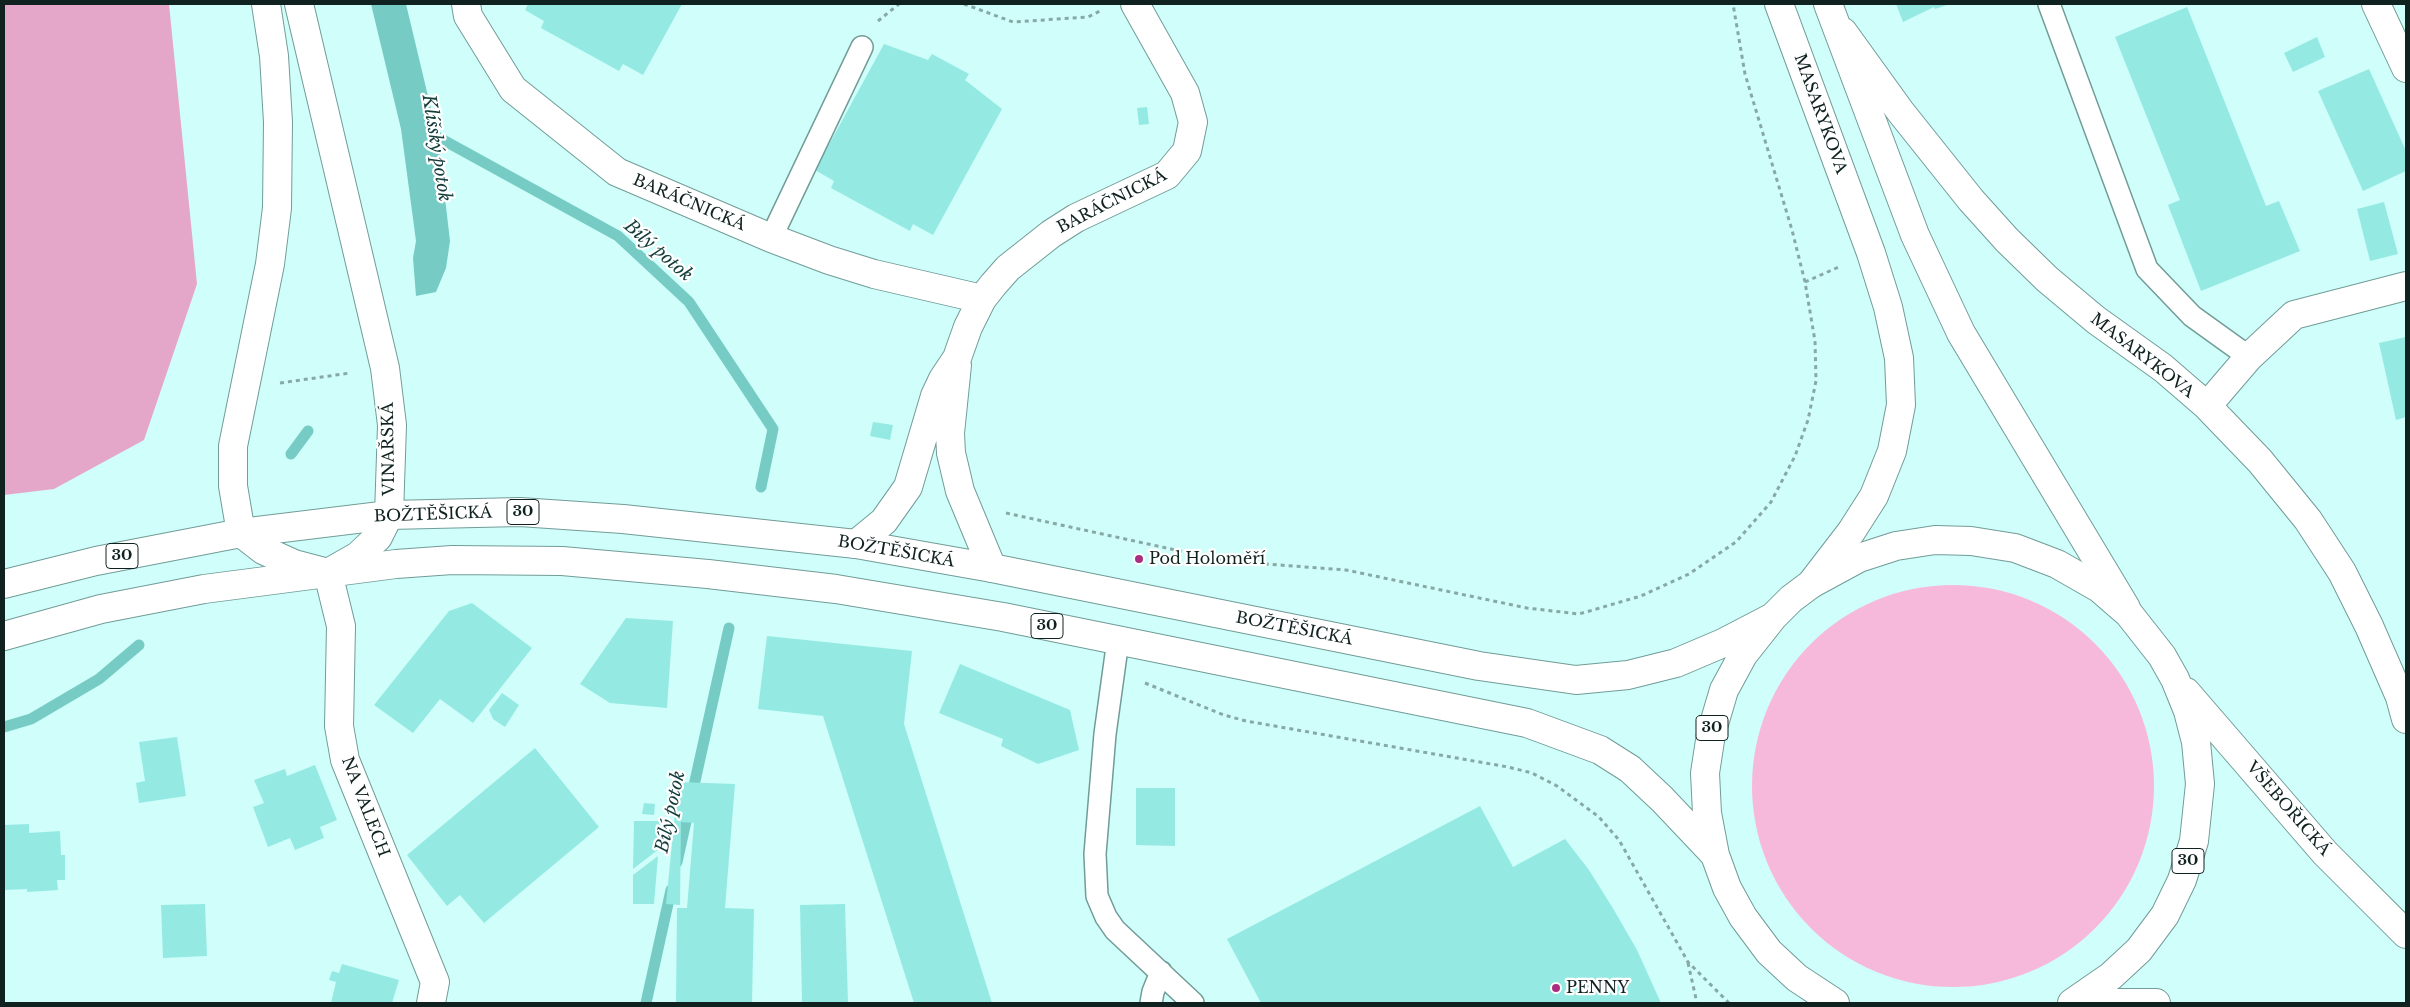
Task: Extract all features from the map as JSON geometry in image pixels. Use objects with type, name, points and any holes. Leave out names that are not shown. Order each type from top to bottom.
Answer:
[{"type":"street","points":[[266,4],[274,56],[278,122],[277,208],[270,264],[233,446],[233,486],[241,533],[263,550],[294,564],[328,573]]},
{"type":"street","name":"VINAŘSKÁ","points":[[300,4],[386,368],[392,425],[389,515],[378,537],[358,556],[328,573]]},
{"type":"street","name":"BARÁČNICKÁ","points":[[466,4],[468,16],[513,89],[617,172],[771,238],[874,274],[982,299]]},
{"type":"street","name":"BARÁČNICKÁ","points":[[856,544],[884,522],[904,494],[943,379],[957,358],[982,299],[1008,268],[1051,234],[1076,218],[1167,175],[1187,151],[1193,122],[1187,100],[1135,4]]},
{"type":"street","name":"MASARYKOVA","points":[[1779,4],[1871,253],[1888,307],[1899,358],[1901,405],[1892,451],[1874,496],[1851,532],[1811,584]]},
{"type":"street","points":[[2376,4],[2406,68]]},
{"type":"street","name":"MASARYKOVA","points":[[1831,12],[1900,111],[1970,200],[2007,240],[2047,279],[2089,314],[2163,368],[2207,406],[2260,461],[2308,520],[2342,572],[2369,626],[2400,697],[2406,719]]},
{"type":"street","name":"MASARYKOVA","points":[[1831,12],[1915,235],[1961,333],[2129,614]]},
{"type":"street","points":[[2207,406],[2248,357],[2294,315],[2406,286]]},
{"type":"street","name":"BARÁČNICKÁ","points":[[957,358],[956,391],[950,433],[951,453],[960,491],[992,568]]},
{"type":"street","name":"BOŽTĚŠICKÁ","points":[[4,584],[96,561],[241,533],[389,515],[426,513],[538,513],[624,518],[856,544],[992,568],[1479,666],[1576,680],[1628,675],[1676,663],[1723,643],[1773,617]]},
{"type":"street","name":"30","points":[[1835,1003],[1796,978],[1769,952],[1739,910],[1727,888],[1715,855],[1707,813],[1705,773],[1711,734],[1724,690],[1743,655],[1773,617],[1811,584],[1859,558],[1896,546],[1935,540],[1971,541],[2015,548],[2057,564],[2099,588],[2129,614],[2162,656],[2175,679],[2188,712],[2196,742],[2200,784],[2194,840],[2184,872],[2165,914],[2139,950],[2111,976],[2073,1003]]},
{"type":"street","name":"30","points":[[4,636],[102,609],[204,588],[452,560],[535,560],[624,566],[836,589],[1003,617],[1527,723],[1568,736],[1600,750],[1630,770],[1662,799],[1715,855]]},
{"type":"street","name":"NA VALECH","points":[[328,573],[341,626],[339,726],[345,760],[436,982],[431,1003]]},
{"type":"street","name":"VŠEBOŘICKÁ","points":[[2175,679],[2325,852],[2406,934]]},
{"type":"street","name":"30","points":[[2073,1003],[2156,1003]]},
{"type":"lane","points":[[2049,4],[2147,270],[2192,316],[2248,357]]},
{"type":"lane","points":[[771,238],[862,47]]},
{"type":"lane","points":[[1118,640],[1105,734],[1095,854],[1097,896],[1106,917],[1115,930],[1193,1003]]},
{"type":"lane","points":[[1151,1003],[1152,992],[1161,972]]},
{"type":"path","points":[[964,4],[1013,22],[1088,17],[1108,7]]},
{"type":"path","points":[[1001,512],[1226,561],[1346,570],[1527,608],[1579,614],[1641,596],[1689,574],[1736,542],[1771,502],[1795,456],[1808,420],[1816,381],[1815,341],[1804,282],[1792,230],[1745,74],[1733,4]]},
{"type":"path","points":[[246,379],[269,385],[386,368]]},
{"type":"path","points":[[1114,671],[1246,721],[1508,767],[1532,773],[1557,786],[1598,816],[1619,840],[1688,962],[1729,1003]]},
{"type":"path","points":[[1688,962],[1697,1003]]},
{"type":"shaded area","points":[[4,4],[169,4],[197,284],[144,440],[54,489],[4,495]]},
{"type":"shaded area","points":[[1953,585],[1992,588],[2011,593],[2048,608],[2081,630],[2109,658],[2131,691],[2146,728],[2151,747],[2154,786],[2151,825],[2146,844],[2131,881],[2109,914],[2081,942],[2048,964],[2011,979],[1992,984],[1953,987],[1914,984],[1895,979],[1858,964],[1825,942],[1797,914],[1775,881],[1760,844],[1755,825],[1752,786],[1755,747],[1760,728],[1775,691],[1797,658],[1825,630],[1858,608],[1895,593],[1914,588]]},
{"type":"water","points":[[371,4],[406,4],[438,138],[450,241],[446,268],[436,292],[416,296],[413,258],[416,241],[401,129]]},
{"type":"building","points":[[528,4],[682,4],[643,75],[623,64],[619,71],[541,28],[544,21],[525,10]]},
{"type":"building","points":[[1896,4],[1950,4],[1935,9],[1934,7],[1903,22]]},
{"type":"building","points":[[2187,7],[2266,206],[2279,201],[2300,251],[2201,291],[2168,205],[2180,200],[2115,37]]},
{"type":"building","points":[[2317,37],[2325,57],[2293,72],[2284,53]]},
{"type":"building","points":[[884,44],[928,60],[932,54],[969,74],[965,80],[1002,109],[933,235],[913,224],[910,231],[831,188],[834,181],[815,170]]},
{"type":"building","points":[[2369,69],[2406,151],[2406,171],[2363,191],[2318,91]]},
{"type":"building","points":[[1147,107],[1149,124],[1139,125],[1137,108]]},
{"type":"building","points":[[2384,202],[2398,254],[2370,261],[2357,209]]},
{"type":"building","points":[[2406,337],[2406,417],[2396,420],[2379,343]]},
{"type":"building","points":[[873,422],[893,425],[890,440],[870,436]]},
{"type":"building","points":[[472,603],[532,648],[473,723],[440,699],[413,733],[374,705],[449,611]]},
{"type":"building","points":[[626,618],[673,621],[667,708],[610,703],[580,684]]},
{"type":"building","points":[[767,636],[912,651],[904,724],[992,1003],[914,1003],[823,716],[758,709]]},
{"type":"building","points":[[960,664],[1070,710],[1079,750],[1038,764],[1001,746],[1003,739],[939,713]]},
{"type":"building","points":[[502,693],[519,705],[505,727],[493,719],[489,710]]},
{"type":"building","points":[[177,737],[186,796],[139,803],[136,783],[145,781],[139,742]]},
{"type":"building","points":[[535,748],[599,827],[484,923],[460,895],[447,906],[407,855]]},
{"type":"building","points":[[315,765],[337,820],[320,827],[324,838],[295,850],[290,838],[268,847],[253,807],[264,803],[254,780],[285,769],[287,776]]},
{"type":"building","points":[[678,782],[735,784],[725,908],[754,909],[752,1003],[676,1003],[677,908],[687,908],[694,823],[681,822],[680,905],[666,904]]},
{"type":"building","points":[[1136,788],[1175,788],[1175,846],[1136,845]]},
{"type":"building","points":[[644,803],[655,804],[654,815],[642,814]]},
{"type":"building","points":[[1480,806],[1513,867],[1565,839],[1589,870],[1614,910],[1637,950],[1661,1003],[1261,1003],[1227,939]]},
{"type":"building","points":[[634,821],[661,821],[659,849],[633,869]]},
{"type":"building","points":[[29,824],[29,833],[60,831],[61,855],[65,855],[65,880],[57,880],[58,890],[27,892],[27,889],[4,890],[4,825]]},
{"type":"building","points":[[658,856],[654,904],[633,904],[633,875]]},
{"type":"building","points":[[205,904],[207,956],[163,958],[161,905]]},
{"type":"building","points":[[845,904],[848,1003],[802,1003],[800,905]]},
{"type":"building","points":[[342,964],[399,980],[392,1003],[331,1003],[336,982],[329,980],[332,971],[339,973]]},
{"type":"waterway","name":"Bílý potok","points":[[425,130],[618,236],[689,302],[773,429],[761,487]]},
{"type":"waterway","name":"Klíšský potok","points":[[291,454],[308,431]]},
{"type":"waterway","name":"Bílý potok","points":[[677,862],[729,628]]},
{"type":"waterway","name":"Klíšský potok","points":[[4,727],[31,719],[99,679],[139,645]]},
{"type":"waterway","name":"Bílý potok","points":[[646,1003],[671,890]]},
{"type":"place","name":"Pod Holoměří","points":[[1139,559]]},
{"type":"place","name":"PENNY","points":[[1556,988]]}]
